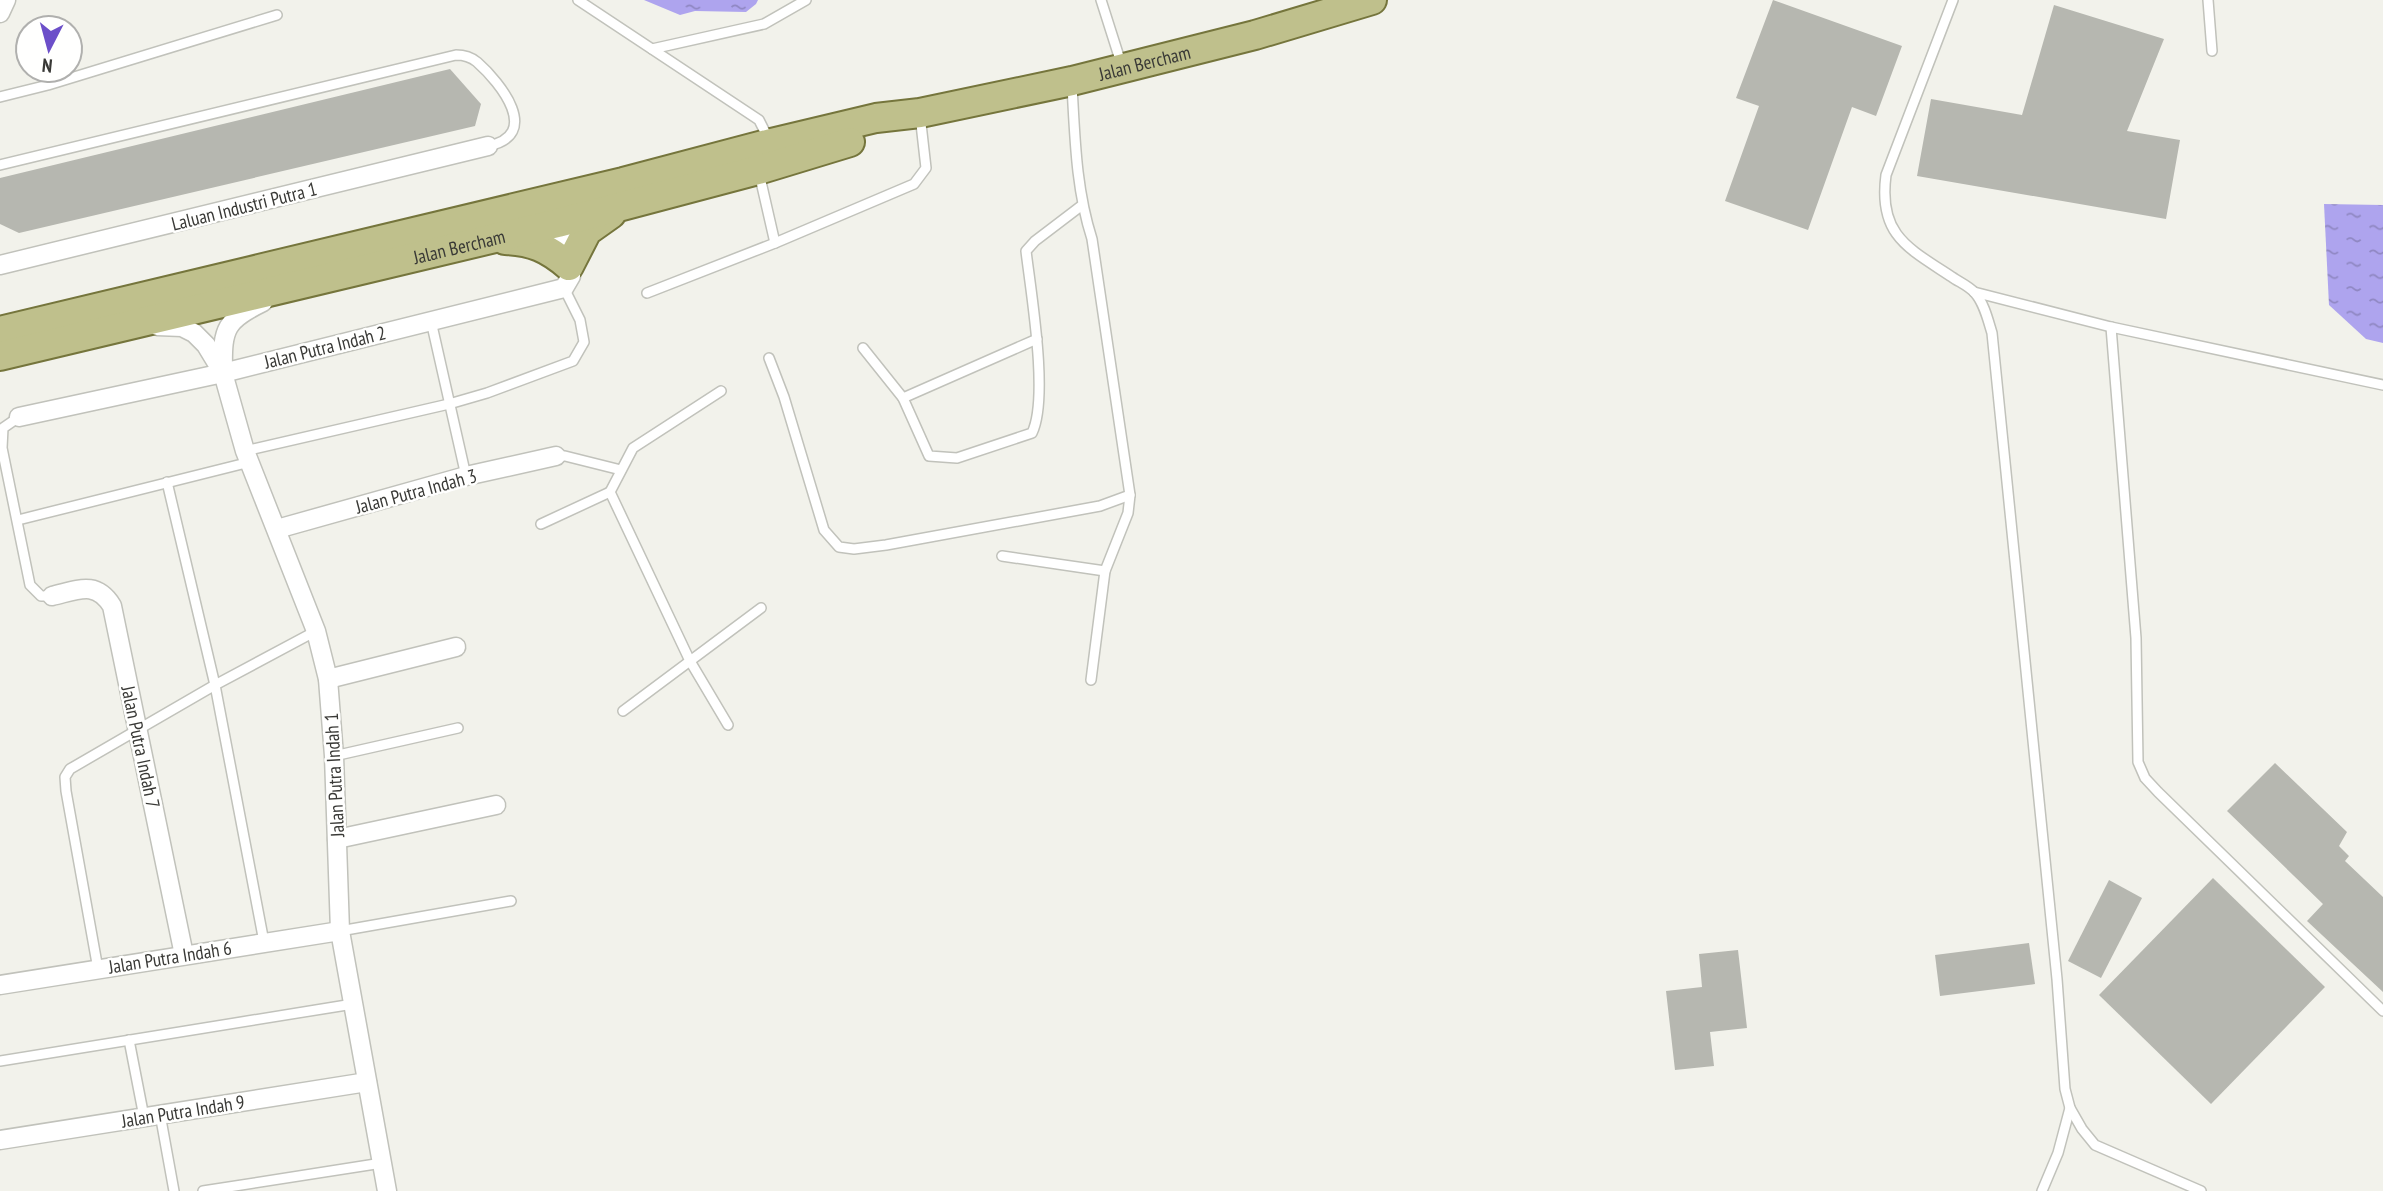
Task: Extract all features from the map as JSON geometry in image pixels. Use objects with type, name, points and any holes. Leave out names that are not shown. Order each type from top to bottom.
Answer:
[{"type":"main road","name":"Jalan Bercham","points":[[0,331],[483,228],[626,194],[883,130],[917,114],[1072,81],[1255,35],[1372,0]]},
{"type":"main road","name":"Jalan Bercham","points":[[558,223],[626,194]]},
{"type":"main road","points":[[566,277],[587,231],[626,194]]},
{"type":"main road","points":[[483,228],[526,214],[558,223]]},
{"type":"main road","name":"Jalan Bercham","points":[[0,356],[297,285],[483,228]]},
{"type":"main road","points":[[483,228],[527,241],[556,254],[566,277]]},
{"type":"street","points":[[0,13],[6,0]]},
{"type":"street","name":"Laluan Industri Putra 1","points":[[0,265],[488,146]]},
{"type":"street","points":[[558,223],[566,277]]},
{"type":"street","name":"Jalan Putra Indah 2","points":[[19,417],[223,373],[431,320],[566,277]]},
{"type":"street","name":"Jalan Putra Indah 1","points":[[223,373],[222,342],[228,324],[244,311],[297,285]]},
{"type":"street","name":"Jalan Putra Indah 1","points":[[0,338],[24,341],[120,318],[137,323],[182,327],[194,333],[206,345],[223,373],[248,456],[316,631],[328,679],[334,756],[340,931],[387,1191]]},
{"type":"street","name":"Jalan Putra Indah 3","points":[[276,529],[467,476],[556,456]]},
{"type":"street","name":"Jalan Putra Indah 7","points":[[52,596],[86,589],[96,590],[106,596],[112,606],[184,955]]},
{"type":"street","points":[[328,679],[456,647]]},
{"type":"street","points":[[337,839],[496,804]]},
{"type":"street","name":"Jalan Putra Indah 6","points":[[0,985],[340,931]]},
{"type":"street","name":"Jalan Putra Indah 9","points":[[0,1140],[367,1082]]},
{"type":"lane","points":[[578,0],[759,120],[769,159],[775,243]]},
{"type":"lane","points":[[652,49],[764,24],[789,5],[806,0]]},
{"type":"lane","points":[[1101,0],[1123,68]]},
{"type":"lane","points":[[1953,0],[1886,175],[1883,197],[1890,225],[1916,254],[1974,292],[2110,327],[2383,385]]},
{"type":"lane","points":[[2208,0],[2212,51]]},
{"type":"lane","points":[[0,97],[48,85],[277,15]]},
{"type":"lane","points":[[0,165],[456,55],[476,61],[508,99],[514,111],[512,135],[501,144],[488,146]]},
{"type":"lane","points":[[1072,81],[1076,166],[1082,206],[1092,239],[1130,495],[1128,513],[1105,571],[1091,680]]},
{"type":"lane","points":[[648,293],[914,184],[926,168],[917,114]]},
{"type":"lane","points":[[863,348],[903,398],[929,456],[957,458],[1031,433],[1038,420],[1037,339],[1026,251],[1035,241],[1082,206]]},
{"type":"lane","points":[[18,520],[449,404],[573,361],[584,342],[566,277]]},
{"type":"lane","points":[[1974,292],[1986,314],[1995,350],[2057,979],[2065,1089],[2070,1108],[2095,1145],[2201,1191]]},
{"type":"lane","points":[[431,320],[467,476]]},
{"type":"lane","points":[[2110,327],[2136,638],[2138,762],[2145,778],[2158,792],[2383,1011]]},
{"type":"lane","points":[[903,398],[1037,339]]},
{"type":"lane","points":[[769,358],[824,530],[839,547],[854,549],[899,543],[1100,506],[1130,495]]},
{"type":"lane","points":[[541,524],[610,492],[633,448],[721,391]]},
{"type":"lane","points":[[19,417],[3,428],[2,448],[30,585],[41,596],[52,596]]},
{"type":"lane","points":[[556,456],[621,470]]},
{"type":"lane","points":[[167,482],[215,685],[264,942]]},
{"type":"lane","points":[[610,492],[690,661],[728,725]]},
{"type":"lane","points":[[1002,556],[1105,571]]},
{"type":"lane","points":[[623,711],[761,608]]},
{"type":"lane","points":[[98,969],[66,791],[65,777],[70,769],[215,685],[316,631]]},
{"type":"lane","points":[[334,756],[458,728]]},
{"type":"lane","points":[[340,931],[511,901]]},
{"type":"lane","points":[[0,1061],[353,1004]]},
{"type":"lane","points":[[129,1040],[174,1191]]},
{"type":"lane","points":[[2042,1191],[2058,1153],[2070,1108]]},
{"type":"lane","points":[[204,1191],[382,1163]]},
{"type":"water","points":[[644,0],[758,0],[746,12],[695,11],[680,15]]},
{"type":"water","points":[[2324,204],[2383,205],[2383,343],[2366,339],[2329,305]]},
{"type":"building","points":[[1773,0],[1902,46],[1876,116],[1852,107],[1808,230],[1725,201],[1759,106],[1736,98]]},
{"type":"building","points":[[2054,5],[2164,39],[2127,131],[2180,140],[2166,219],[1917,176],[1931,99],[2022,115]]},
{"type":"building","points":[[450,69],[481,104],[475,126],[19,233],[0,224],[0,178]]},
{"type":"building","points":[[2275,763],[2347,832],[2339,846],[2349,856],[2345,861],[2383,897],[2383,992],[2307,921],[2323,904],[2227,811]]},
{"type":"building","points":[[2213,878],[2325,987],[2211,1104],[2099,995]]},
{"type":"building","points":[[2109,880],[2142,898],[2101,978],[2068,961]]},
{"type":"building","points":[[2029,943],[2035,984],[1940,996],[1935,955]]},
{"type":"building","points":[[1738,950],[1747,1028],[1710,1032],[1714,1066],[1675,1070],[1666,991],[1702,987],[1699,954]]}]
